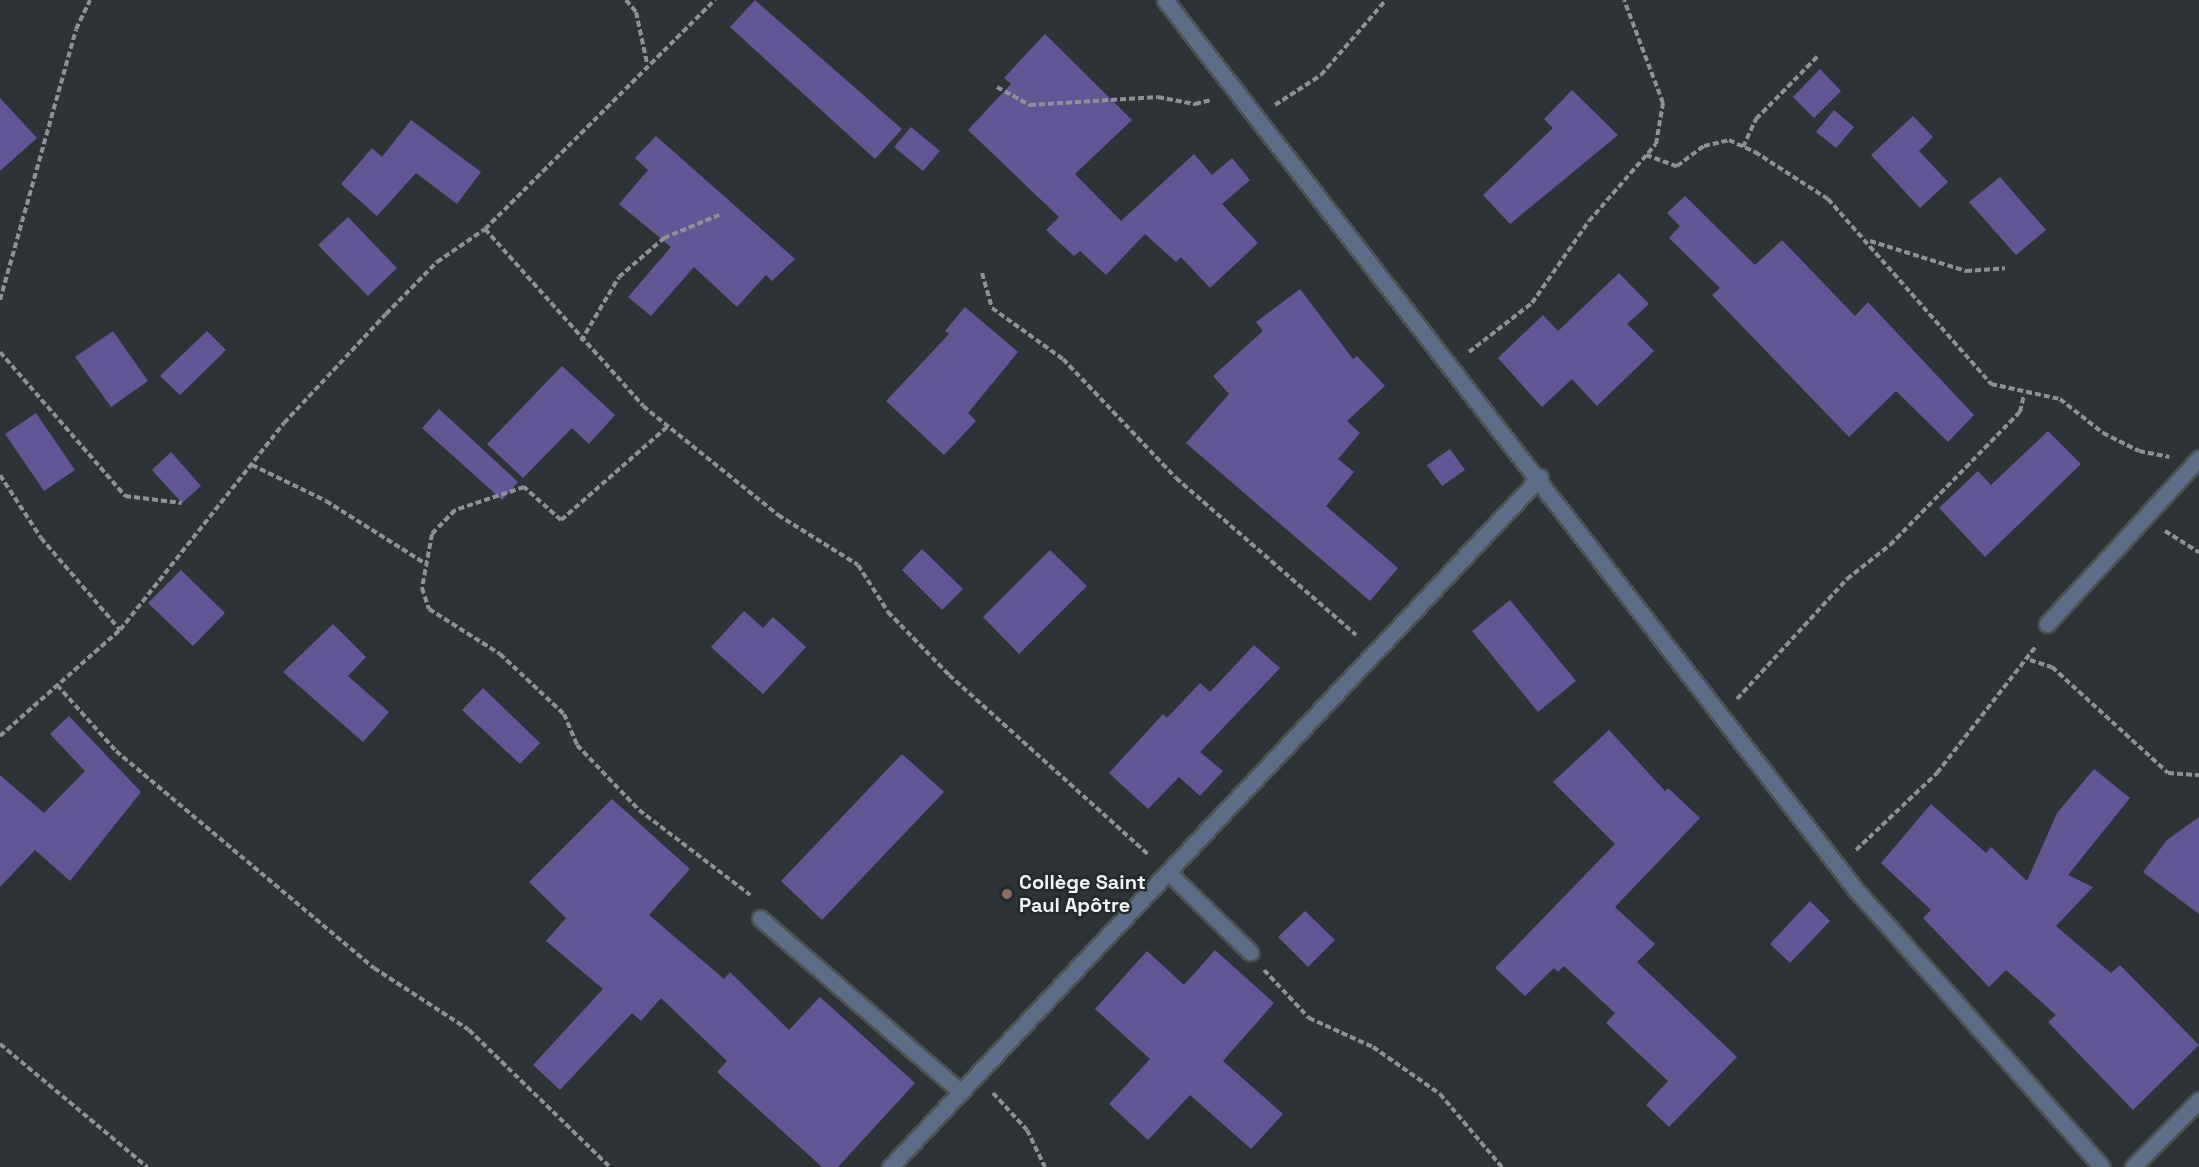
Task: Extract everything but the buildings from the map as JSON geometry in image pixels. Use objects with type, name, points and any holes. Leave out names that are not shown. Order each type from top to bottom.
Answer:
[{"type":"street","points":[[1165,0],[1540,477],[1838,867],[2102,1167]]},
{"type":"street","points":[[2047,624],[2197,460]]},
{"type":"street","points":[[890,1167],[1540,477]]},
{"type":"street","points":[[1168,872],[1250,952]]},
{"type":"street","points":[[760,918],[961,1092]]},
{"type":"street","points":[[2133,1167],[2199,1100]]},
{"type":"path","points":[[0,300],[76,28],[90,0]]},
{"type":"path","points":[[626,0],[636,12],[647,64]]},
{"type":"path","points":[[0,736],[120,630],[284,423],[437,262],[485,229],[647,64],[716,0]]},
{"type":"path","points":[[1257,117],[1321,75],[1386,0]]},
{"type":"path","points":[[1452,366],[1532,303],[1589,221],[1656,144],[1663,103],[1624,0]]},
{"type":"path","points":[[1743,147],[1756,119],[1818,56]]},
{"type":"path","points":[[997,87],[1030,105],[1158,97],[1195,104],[1237,92]]},
{"type":"path","points":[[1646,155],[1677,166],[1713,144],[1729,140],[1743,147],[1828,199],[1869,241],[1990,384],[2024,394],[2060,399],[2103,433],[2139,452],[2197,460]]},
{"type":"path","points":[[581,341],[619,277],[664,238],[718,215]]},
{"type":"path","points":[[485,229],[581,341],[667,428],[818,544],[858,565],[888,612],[949,675],[1168,872]]},
{"type":"path","points":[[1869,241],[1966,271],[2005,268]]},
{"type":"path","points":[[982,273],[992,308],[1063,359],[1176,478],[1376,652]]},
{"type":"path","points":[[0,352],[125,496],[182,503]]},
{"type":"path","points":[[1719,711],[1742,695],[1847,579],[1890,545],[2020,412],[2024,394]]},
{"type":"path","points":[[667,428],[561,520],[524,487],[455,510],[432,534],[423,562],[422,588],[429,609],[500,654],[536,687],[564,714],[577,745],[601,773],[639,810],[752,897],[760,918]]},
{"type":"path","points":[[252,465],[327,501],[423,562]]},
{"type":"path","points":[[0,475],[41,538],[120,630]]},
{"type":"path","points":[[2145,517],[2199,552]]},
{"type":"path","points":[[1838,867],[1937,773],[2030,660],[2047,624]]},
{"type":"path","points":[[2030,660],[2052,667],[2168,773],[2199,775]]},
{"type":"path","points":[[57,685],[116,750],[374,968],[469,1030],[610,1167]]},
{"type":"path","points":[[1250,952],[1309,1018],[1404,1066],[1440,1094],[1502,1167]]},
{"type":"path","points":[[0,1044],[147,1167]]},
{"type":"path","points":[[974,1079],[1005,1102],[1045,1167]]},
{"type":"place","name":"Collège Saint Paul Apôtre","points":[[1007,894]]}]
